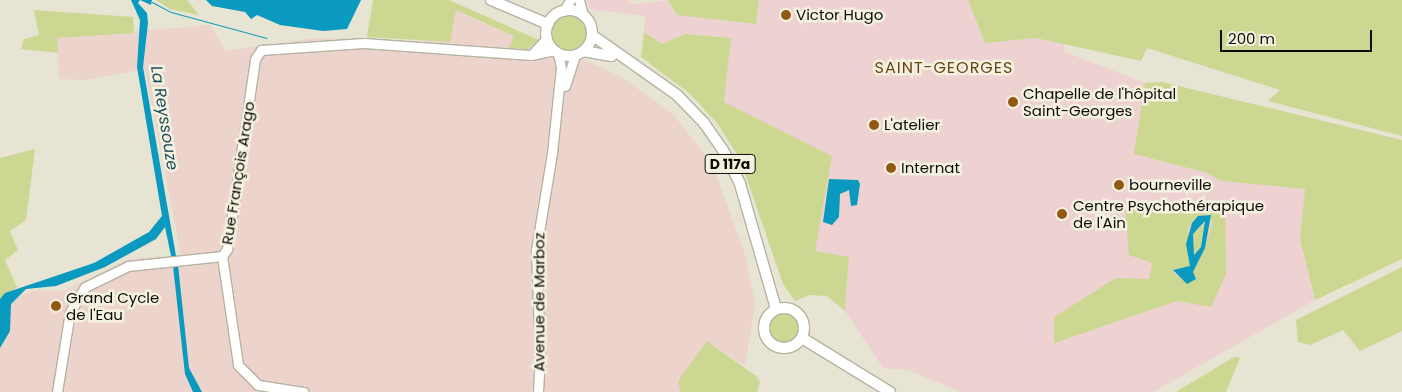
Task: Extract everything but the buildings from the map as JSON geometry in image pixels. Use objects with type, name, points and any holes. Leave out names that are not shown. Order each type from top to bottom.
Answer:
[{"type":"main road","points":[[491,0],[548,24]]},
{"type":"main road","points":[[564,11],[583,15],[592,35],[579,53],[556,51],[547,38],[548,24],[564,11]]},
{"type":"main road","name":"D 117a","points":[[592,35],[622,60],[678,95],[704,123],[722,150],[740,184],[776,309]]},
{"type":"main road","name":"D 117a","points":[[579,53],[622,60]]},
{"type":"main road","points":[[788,308],[799,314],[804,326],[802,338],[788,348],[769,342],[764,324],[776,309],[788,308]]},
{"type":"main road","points":[[802,338],[890,392]]},
{"type":"street","points":[[564,11],[570,0]]},
{"type":"street","points":[[579,0],[583,15]]},
{"type":"street","points":[[524,55],[538,50],[547,38]]},
{"type":"street","name":"Rue François Arago","points":[[303,392],[258,385],[238,365],[222,256],[227,249],[257,54],[269,48],[364,43],[524,55]]},
{"type":"street","points":[[524,55],[556,51]]},
{"type":"street","name":"Avenue de Marboz","points":[[552,153],[561,68],[556,51]]},
{"type":"street","name":"Avenue de Marboz","points":[[538,392],[540,359],[536,250],[568,72],[579,53]]},
{"type":"street","points":[[57,388],[70,312],[85,287],[128,266],[178,259],[222,256]]},
{"type":"shaded area","name":"Centre Psychothérapique de l'Ain","points":[[588,0],[629,0],[628,3],[638,4],[668,0],[676,7],[756,23],[759,0],[968,0],[985,43],[1036,38],[1064,43],[1065,52],[1145,83],[1135,154],[1204,172],[1222,181],[1305,189],[1300,239],[1315,300],[1153,392],[961,392],[908,370],[883,368],[845,311],[849,257],[815,251],[724,103],[731,38],[685,34],[662,44],[644,32],[645,16],[589,9]]},
{"type":"shaded area","points":[[455,10],[514,36],[510,48],[534,46],[590,62],[621,77],[672,113],[712,164],[745,254],[755,304],[745,366],[707,341],[679,381],[681,392],[0,392],[0,348],[13,299],[33,291],[63,291],[129,259],[181,255],[145,69],[86,80],[59,79],[57,38],[210,25],[226,51],[315,38],[450,42]]},
{"type":"green space","points":[[156,0],[187,0],[199,15],[170,9]]},
{"type":"green space","points":[[373,0],[449,0],[539,40],[527,49],[509,48],[514,36],[456,10],[450,42],[367,37]]},
{"type":"green space","points":[[668,0],[759,0],[756,24],[677,15]]},
{"type":"green space","points":[[968,0],[1402,0],[1402,136],[1268,101],[1280,90],[1147,48],[1141,61],[1036,38],[985,43]]},
{"type":"green space","points":[[34,10],[133,17],[134,33],[57,38],[58,53],[21,49],[24,39],[39,35]]},
{"type":"green space","points":[[570,15],[577,16],[583,20],[587,26],[587,40],[583,46],[577,50],[570,51],[563,50],[557,46],[553,40],[552,33],[553,26],[557,20],[563,16]]},
{"type":"green space","points":[[644,32],[662,44],[685,34],[731,38],[724,102],[832,156],[815,251],[849,257],[845,311],[827,296],[810,295],[795,301],[783,284],[740,159],[717,123],[689,93],[641,57]]},
{"type":"green space","points":[[1162,82],[1402,140],[1402,259],[1315,300],[1300,239],[1305,189],[1222,181],[1204,172],[1134,154],[1145,83]]},
{"type":"green space","points":[[35,149],[26,220],[10,231],[18,250],[5,260],[17,287],[0,299],[0,158]]},
{"type":"green space","points":[[1225,204],[1226,274],[1211,307],[1177,301],[1054,343],[1054,317],[1116,278],[1149,279],[1152,263],[1129,255],[1125,209]],"holes":[[[1209,214],[1212,222],[1205,248],[1193,272],[1196,279],[1187,284],[1174,273],[1175,268],[1180,271],[1190,266],[1188,228],[1196,218]]]},
{"type":"green space","points":[[1207,221],[1201,247],[1194,255],[1193,234]]},
{"type":"green space","points":[[1402,267],[1402,331],[1360,351],[1343,330],[1310,345],[1298,342],[1296,320]]},
{"type":"green space","points":[[784,313],[794,318],[799,328],[794,338],[784,343],[774,338],[769,328],[774,318]]},
{"type":"green space","points":[[707,341],[756,376],[760,382],[757,392],[681,392],[678,381]]},
{"type":"green space","points":[[1234,357],[1240,358],[1226,392],[1176,392]]},
{"type":"water","points":[[131,0],[140,0],[138,3],[147,13],[148,23],[143,67],[176,256],[171,256],[165,227],[156,239],[105,267],[56,286],[26,289],[11,304],[10,331],[0,348],[0,299],[5,293],[94,263],[149,232],[162,216],[137,67],[140,20]]},
{"type":"water","points":[[140,0],[152,0],[151,5]]},
{"type":"water","points":[[206,0],[361,0],[347,29],[323,31],[280,25],[257,15],[251,19],[245,12],[212,6]]},
{"type":"water","points":[[829,179],[858,180],[860,184],[857,205],[851,206],[849,190],[840,194],[839,217],[832,225],[823,222]]},
{"type":"water","points":[[1211,215],[1205,248],[1193,272],[1196,279],[1187,284],[1173,270],[1190,266],[1186,244],[1192,223],[1198,216]],"holes":[[[1205,221],[1201,247],[1194,255],[1193,234]]]},
{"type":"water","points":[[178,265],[189,368],[202,392],[193,392],[185,374],[173,266]]},
{"type":"waterway","points":[[152,2],[171,12],[267,38]]},
{"type":"place","name":"Victor Hugo","points":[[786,15]]},
{"type":"place","name":"Chapelle de l'hôpital Saint-Georges","points":[[1013,102]]},
{"type":"place","name":"L'atelier","points":[[874,125]]},
{"type":"place","name":"Internat","points":[[891,168]]},
{"type":"place","name":"bourneville","points":[[1119,185]]},
{"type":"place","name":"Centre Psychothérapique de l'Ain","points":[[1062,214]]},
{"type":"place","name":"Grand Cycle de l'Eau","points":[[56,306]]},
{"type":"district","name":"SAINT-GEORGES","points":[[944,68]]},
{"type":"water label","name":"La Reyssouze","points":[[164,118]]}]
